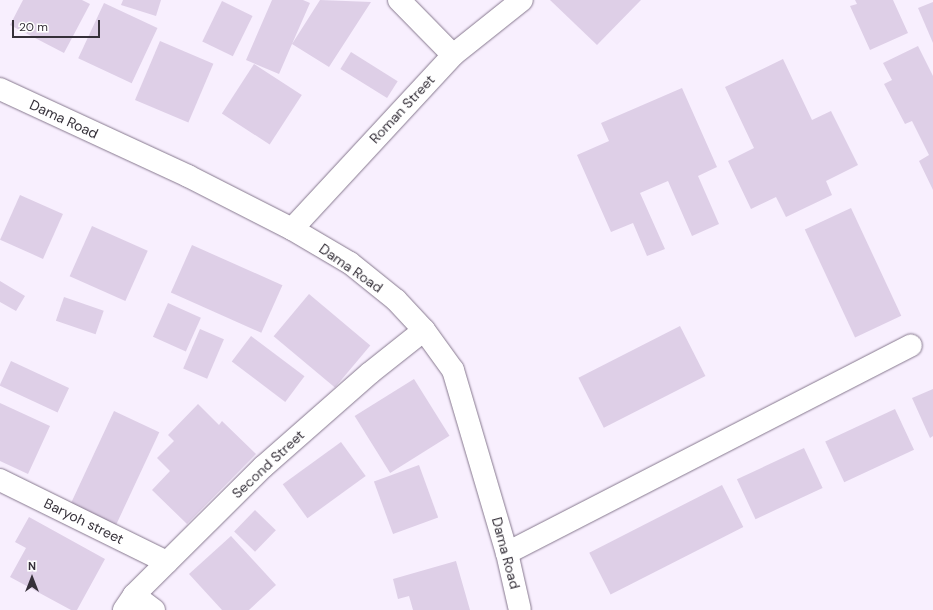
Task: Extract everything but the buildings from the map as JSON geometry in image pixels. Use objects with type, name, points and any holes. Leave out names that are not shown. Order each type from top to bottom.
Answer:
[{"type":"main road","points":[[399,0],[453,55]]},
{"type":"main road","name":"Roman Street","points":[[292,229],[453,55],[522,0]]},
{"type":"main road","name":"Dama Road","points":[[0,89],[188,176],[292,229],[350,263],[396,300],[424,330],[453,370],[507,553],[520,610]]},
{"type":"main road","name":"Second Street","points":[[129,603],[167,562],[308,426],[424,330]]},
{"type":"main road","points":[[507,553],[911,345]]},
{"type":"main road","name":"Baryoh street","points":[[0,480],[167,562]]},
{"type":"main road","points":[[129,603],[154,610]]}]
